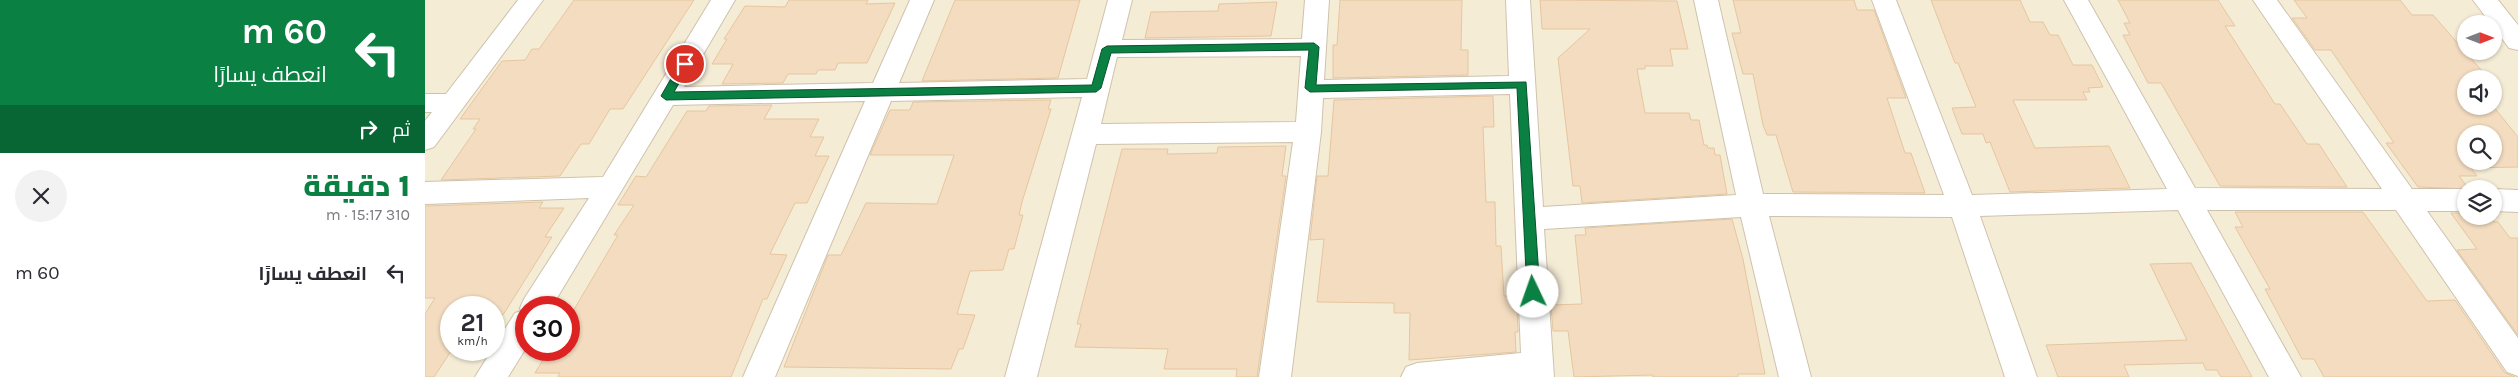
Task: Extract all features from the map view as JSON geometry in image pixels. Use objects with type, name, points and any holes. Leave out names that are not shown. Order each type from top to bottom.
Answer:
[{"type":"street","points":[[425,140],[531,0]]},
{"type":"street","points":[[543,296],[611,188],[723,0]]},
{"type":"street","points":[[759,377],[880,93],[922,0]]},
{"type":"street","points":[[1021,377],[1120,0]]},
{"type":"street","points":[[1275,377],[1308,132],[1317,0]]},
{"type":"street","points":[[1417,377],[1537,371],[1518,0]]},
{"type":"street","points":[[1706,0],[1751,205],[1795,377]]},
{"type":"street","points":[[1884,0],[1962,206],[2021,377]]},
{"type":"street","points":[[2076,0],[2185,200],[2285,377]]},
{"type":"street","points":[[2265,0],[2518,363]]},
{"type":"street","points":[[2485,0],[2518,42]]},
{"type":"street","points":[[1107,49],[1314,47]]},
{"type":"street","points":[[1310,88],[1522,85]]},
{"type":"street","points":[[666,96],[1096,88]]},
{"type":"street","points":[[425,103],[453,103]]},
{"type":"street","points":[[1085,134],[1308,132]]},
{"type":"street","points":[[425,193],[611,188]]},
{"type":"street","points":[[1530,219],[1751,205],[1962,206],[2185,200],[2402,198],[2457,200]]},
{"type":"street","points":[[2502,200],[2518,201]]},
{"type":"street","points":[[491,377],[515,339]]},
{"type":"shaded area","points":[[425,0],[2518,0],[2518,377],[425,377]]},
{"type":"building","points":[[574,0],[694,0],[623,109],[610,109],[589,144],[581,144],[560,176],[441,180],[476,129],[473,129],[480,119],[460,119],[502,61],[525,60],[532,49],[539,49]]},
{"type":"building","points":[[789,0],[868,0],[866,4],[895,3],[867,63],[838,63],[835,70],[818,70],[816,74],[788,74],[783,83],[722,84],[733,64],[712,64],[727,39],[724,39],[745,6],[785,7]]},
{"type":"building","points":[[955,0],[1080,0],[1058,78],[922,81]]},
{"type":"building","points":[[1340,0],[1462,0],[1461,50],[1468,50],[1468,75],[1333,78],[1333,45],[1337,45]]},
{"type":"building","points":[[1540,0],[1677,1],[1688,49],[1670,49],[1673,66],[1645,66],[1645,69],[1637,69],[1645,113],[1689,113],[1691,120],[1699,120],[1704,145],[1707,145],[1708,148],[1714,148],[1715,155],[1720,155],[1727,194],[1582,203],[1580,186],[1573,186],[1558,58],[1590,29],[1542,29]]},
{"type":"building","points":[[1733,0],[1854,0],[1857,10],[1874,10],[1906,98],[1887,98],[1905,153],[1911,153],[1925,193],[1793,192],[1776,135],[1767,135],[1763,125],[1753,74],[1743,74],[1732,33],[1741,33]]},
{"type":"building","points":[[1931,0],[2020,0],[2030,22],[2043,22],[2050,35],[2058,35],[2073,65],[2092,65],[2103,87],[2088,88],[2090,92],[2083,92],[2087,100],[2013,100],[2035,148],[2109,146],[2130,188],[2010,192],[1990,142],[1986,143],[1983,134],[1962,134],[1952,108],[1976,107],[1958,63],[1955,63]]},
{"type":"building","points":[[2118,0],[2218,0],[2235,26],[2225,26],[2275,104],[2280,104],[2307,144],[2319,144],[2347,187],[2220,186],[2161,83],[2148,83],[2123,35],[2130,35],[2124,23],[2130,23]]},
{"type":"building","points":[[2294,0],[2400,0],[2412,15],[2433,15],[2457,42],[2457,60],[2472,60],[2481,70],[2457,70],[2457,115],[2500,115],[2518,137],[2518,167],[2502,167],[2502,125],[2457,125],[2457,170],[2472,170],[2477,176],[2459,176],[2462,180],[2457,180],[2457,189],[2418,187],[2386,143],[2394,143],[2331,50],[2315,50],[2292,18],[2307,18]]},
{"type":"building","points":[[1277,2],[1271,36],[1145,38],[1151,12],[1218,11],[1219,4]]},
{"type":"building","points":[[1493,96],[1494,127],[1483,127],[1486,202],[1495,202],[1496,246],[1501,246],[1504,296],[1514,296],[1514,306],[1517,306],[1518,332],[1515,332],[1516,352],[1409,360],[1410,313],[1394,313],[1394,303],[1317,302],[1324,239],[1310,240],[1317,176],[1328,176],[1334,100]]},
{"type":"building","points":[[1051,100],[1048,109],[1051,109],[1022,202],[1019,215],[1023,215],[1014,249],[1009,249],[1003,270],[970,271],[957,314],[975,315],[963,349],[959,349],[951,369],[784,367],[828,255],[841,255],[866,203],[937,204],[954,155],[870,155],[890,110],[910,110],[913,102]]},
{"type":"building","points":[[772,105],[764,119],[819,119],[810,137],[824,137],[815,156],[829,156],[807,203],[795,203],[770,254],[787,255],[767,299],[763,299],[731,377],[558,377],[560,373],[535,373],[542,361],[580,361],[580,299],[618,235],[614,235],[634,205],[618,205],[636,176],[646,177],[687,111],[706,111],[709,106]]},
{"type":"building","points":[[1286,146],[1282,176],[1286,176],[1257,377],[1236,377],[1237,369],[1164,369],[1168,349],[1075,347],[1081,324],[1077,324],[1122,149],[1168,149],[1167,154],[1217,153],[1218,147]]},
{"type":"building","points":[[543,202],[539,208],[564,208],[545,237],[552,237],[505,312],[505,296],[440,296],[440,361],[444,361],[434,377],[425,377],[425,314],[435,298],[425,298],[425,206]]},
{"type":"building","points":[[2235,212],[2363,212],[2427,301],[2455,300],[2505,373],[2515,377],[2324,377],[2314,359],[2302,359],[2265,289],[2270,289],[2235,227],[2243,227]]},
{"type":"building","points":[[2451,213],[2457,213],[2457,221]]},
{"type":"building","points":[[1732,219],[1743,259],[1765,374],[1738,374],[1738,377],[1653,377],[1653,375],[1574,377],[1568,331],[1553,331],[1551,305],[1582,304],[1575,235],[1586,235],[1585,228]]},
{"type":"building","points":[[2460,225],[2500,225],[2510,238],[2518,238],[2518,335],[2457,250],[2477,249]]},
{"type":"building","points":[[2191,263],[2252,377],[2221,377],[2217,370],[2206,370],[2203,363],[2124,365],[2129,377],[2058,377],[2046,345],[2187,340],[2150,264]]},
{"type":"route","points":[[685,64],[666,96],[1096,88],[1107,49],[1314,47],[1310,88],[1522,85],[1533,292]]}]
